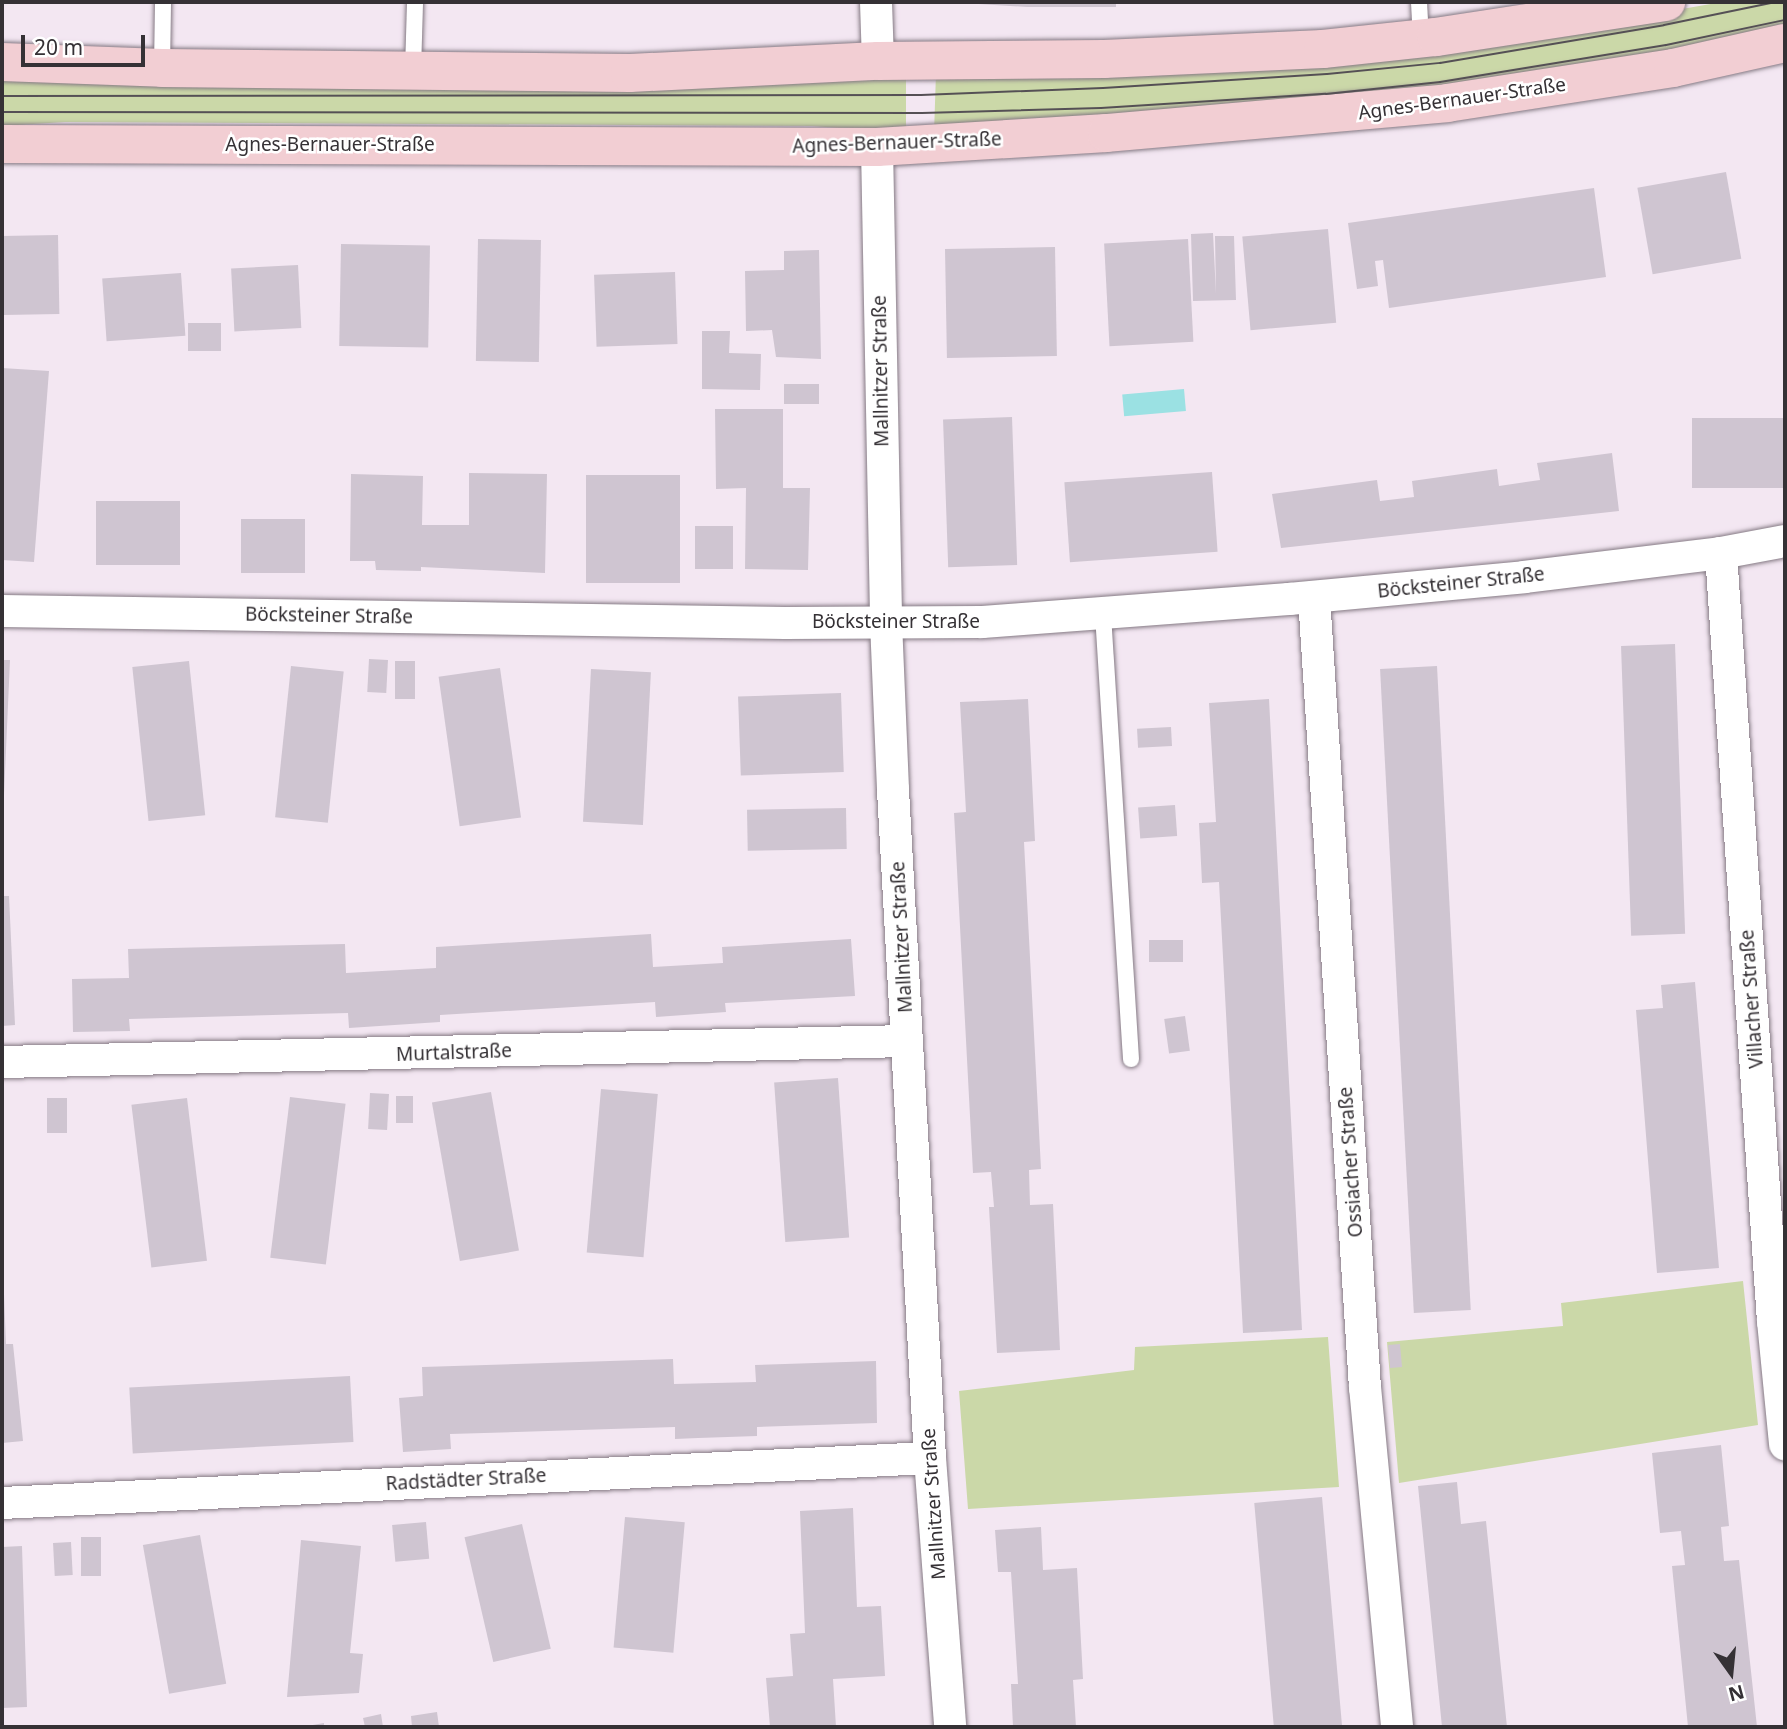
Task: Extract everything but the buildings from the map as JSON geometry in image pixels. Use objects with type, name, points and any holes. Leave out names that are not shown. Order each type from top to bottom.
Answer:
[{"type":"main road","points":[[2,62],[162,68],[630,73],[878,61],[1104,60],[1323,49],[1420,20],[1665,2]]},
{"type":"main road","name":"Agnes-Bernauer-Straße","points":[[2,144],[877,147],[1107,133],[1447,103],[1673,68],[1785,43]]},
{"type":"street","points":[[876,2],[878,61]]},
{"type":"street","name":"Mallnitzer Straße","points":[[877,147],[886,622],[930,1458],[950,1727]]},
{"type":"street","name":"Böcksteiner Straße","points":[[2,611],[982,622],[1314,597],[1524,577],[1721,552],[1785,541]]},
{"type":"street","name":"Villacher Straße","points":[[1721,552],[1773,1321],[1785,1444]]},
{"type":"street","name":"Ossiacher Straße","points":[[1314,597],[1366,1387],[1397,1727]]},
{"type":"street","name":"Murtalstraße","points":[[2,1062],[907,1041]]},
{"type":"street","name":"Radstädter Straße","points":[[2,1503],[930,1458]]},
{"type":"lane","points":[[162,68],[163,2]]},
{"type":"lane","points":[[413,71],[415,2]]},
{"type":"lane","points":[[1103,614],[1131,1059]]},
{"type":"green space","points":[[1722,2],[1785,2],[1785,32],[1416,95],[934,133],[936,73],[1602,23]]},
{"type":"green space","points":[[906,73],[906,133],[812,126],[65,122],[2,126],[2,79]]},
{"type":"green space","points":[[1743,1281],[1758,1425],[1399,1483],[1387,1342],[1563,1326],[1561,1303]]},
{"type":"green space","points":[[1328,1337],[1339,1487],[968,1509],[959,1391],[1134,1370],[1135,1347]]},
{"type":"water","points":[[1184,389],[1186,411],[1124,416],[1122,394]]},
{"type":"tram line","points":[[2,96],[921,95],[1103,88],[1327,74],[1440,63],[1664,25],[1776,2]]},
{"type":"tram line","points":[[2,112],[922,113],[1101,108],[1326,94],[1440,82],[1666,45],[1785,20]]}]
